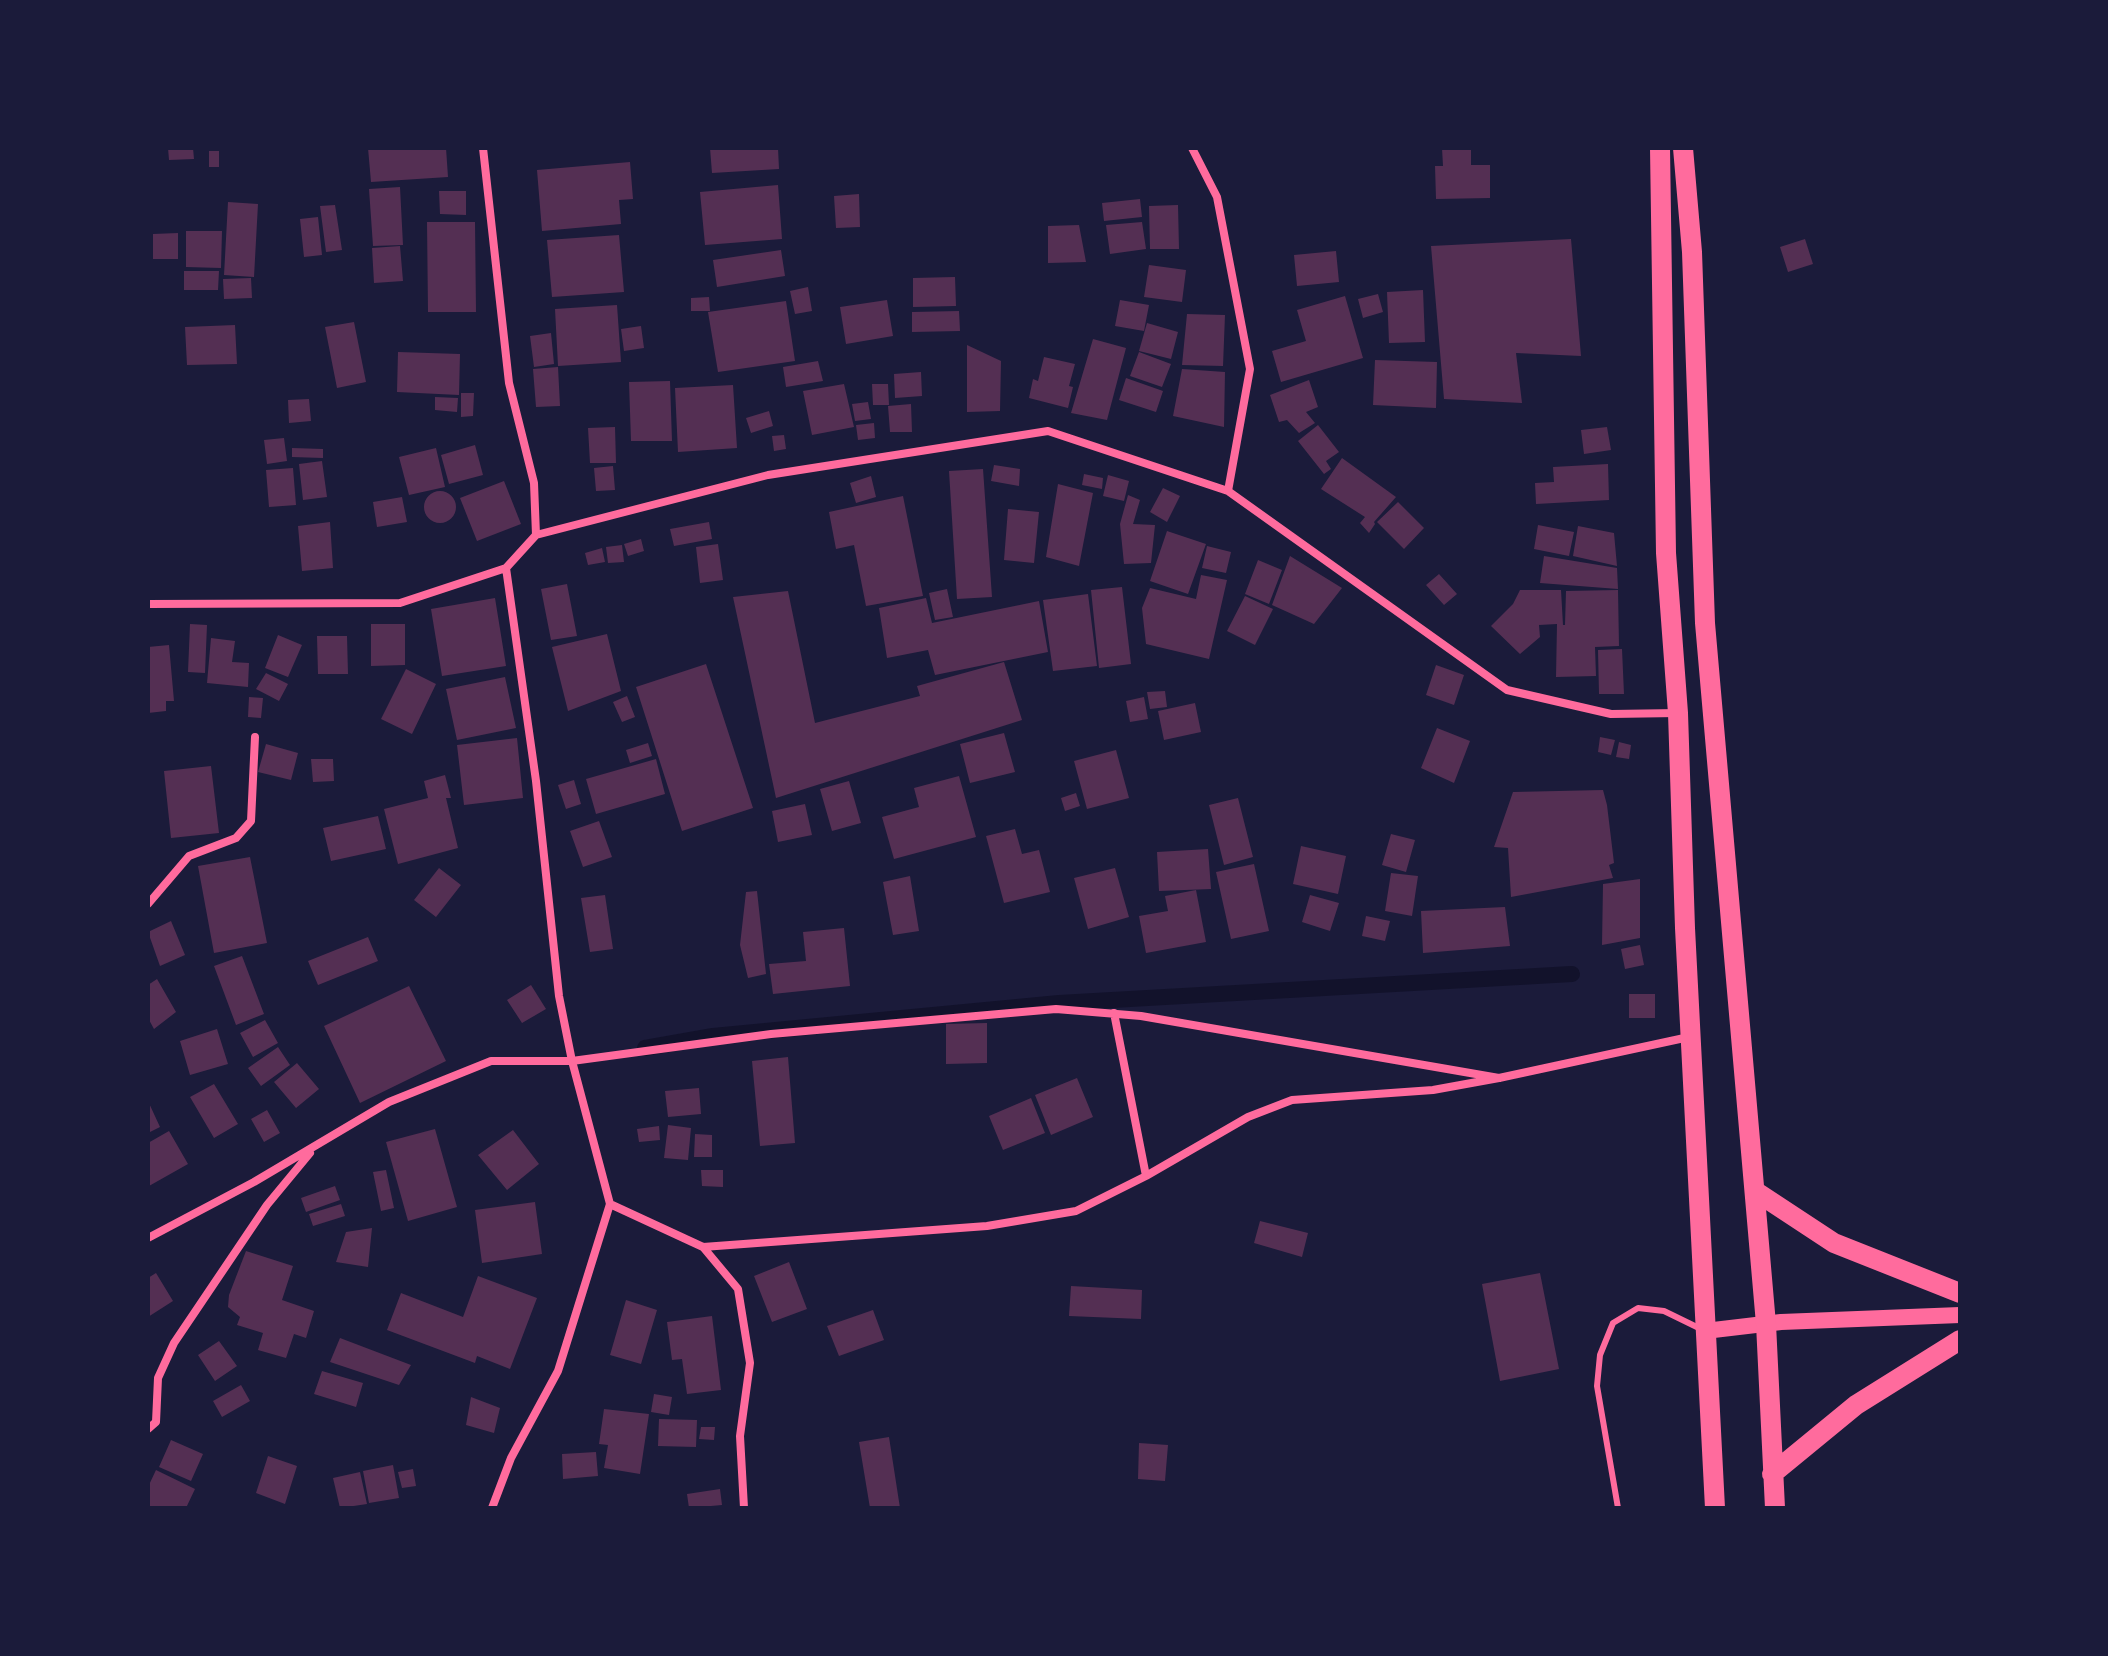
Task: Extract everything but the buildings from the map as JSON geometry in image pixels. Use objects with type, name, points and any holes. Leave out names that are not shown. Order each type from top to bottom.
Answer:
[{"type":"main road","points":[[1660,148],[1666,553],[1678,713],[1690,1037],[1715,1508]]},
{"type":"main road","points":[[1683,148],[1692,252],[1705,623],[1766,1324],[1775,1508]]},
{"type":"main road","points":[[1755,1191],[1834,1243],[1960,1293]]},
{"type":"main road","points":[[1705,1331],[1766,1324],[1960,1315]]},
{"type":"main road","points":[[1772,1474],[1856,1405],[1960,1340]]},
{"type":"street","points":[[483,148],[509,383],[534,483],[536,535]]},
{"type":"street","points":[[1192,148],[1217,197],[1250,369],[1228,491]]},
{"type":"street","points":[[148,604],[400,603],[506,568],[536,535],[768,475],[1048,431],[1228,491],[1507,690],[1611,714],[1678,713]]},
{"type":"street","points":[[492,1508],[511,1458],[558,1371],[610,1204],[572,1061],[559,996],[536,781],[506,568]]},
{"type":"street","points":[[148,904],[189,856],[236,838],[251,821],[255,737]]},
{"type":"street","points":[[148,1238],[389,1102],[491,1061],[572,1061],[771,1034],[1056,1009],[1114,1013],[1499,1078]]},
{"type":"street","points":[[1114,1013],[1146,1176]]},
{"type":"street","points":[[703,1247],[987,1226],[1076,1211],[1146,1176],[1248,1117],[1292,1100],[1433,1090],[1690,1037]]},
{"type":"street","points":[[148,1429],[156,1422],[158,1378],[174,1343],[267,1205],[315,1146]]},
{"type":"street","points":[[610,1204],[703,1247],[738,1289],[750,1363],[740,1436],[744,1508]]},
{"type":"lane","points":[[1618,1508],[1597,1386],[1600,1355],[1613,1323],[1638,1308],[1664,1311],[1705,1331]]},
{"type":"waterway","points":[[645,1048],[713,1036],[1059,1003],[1572,974]]}]
